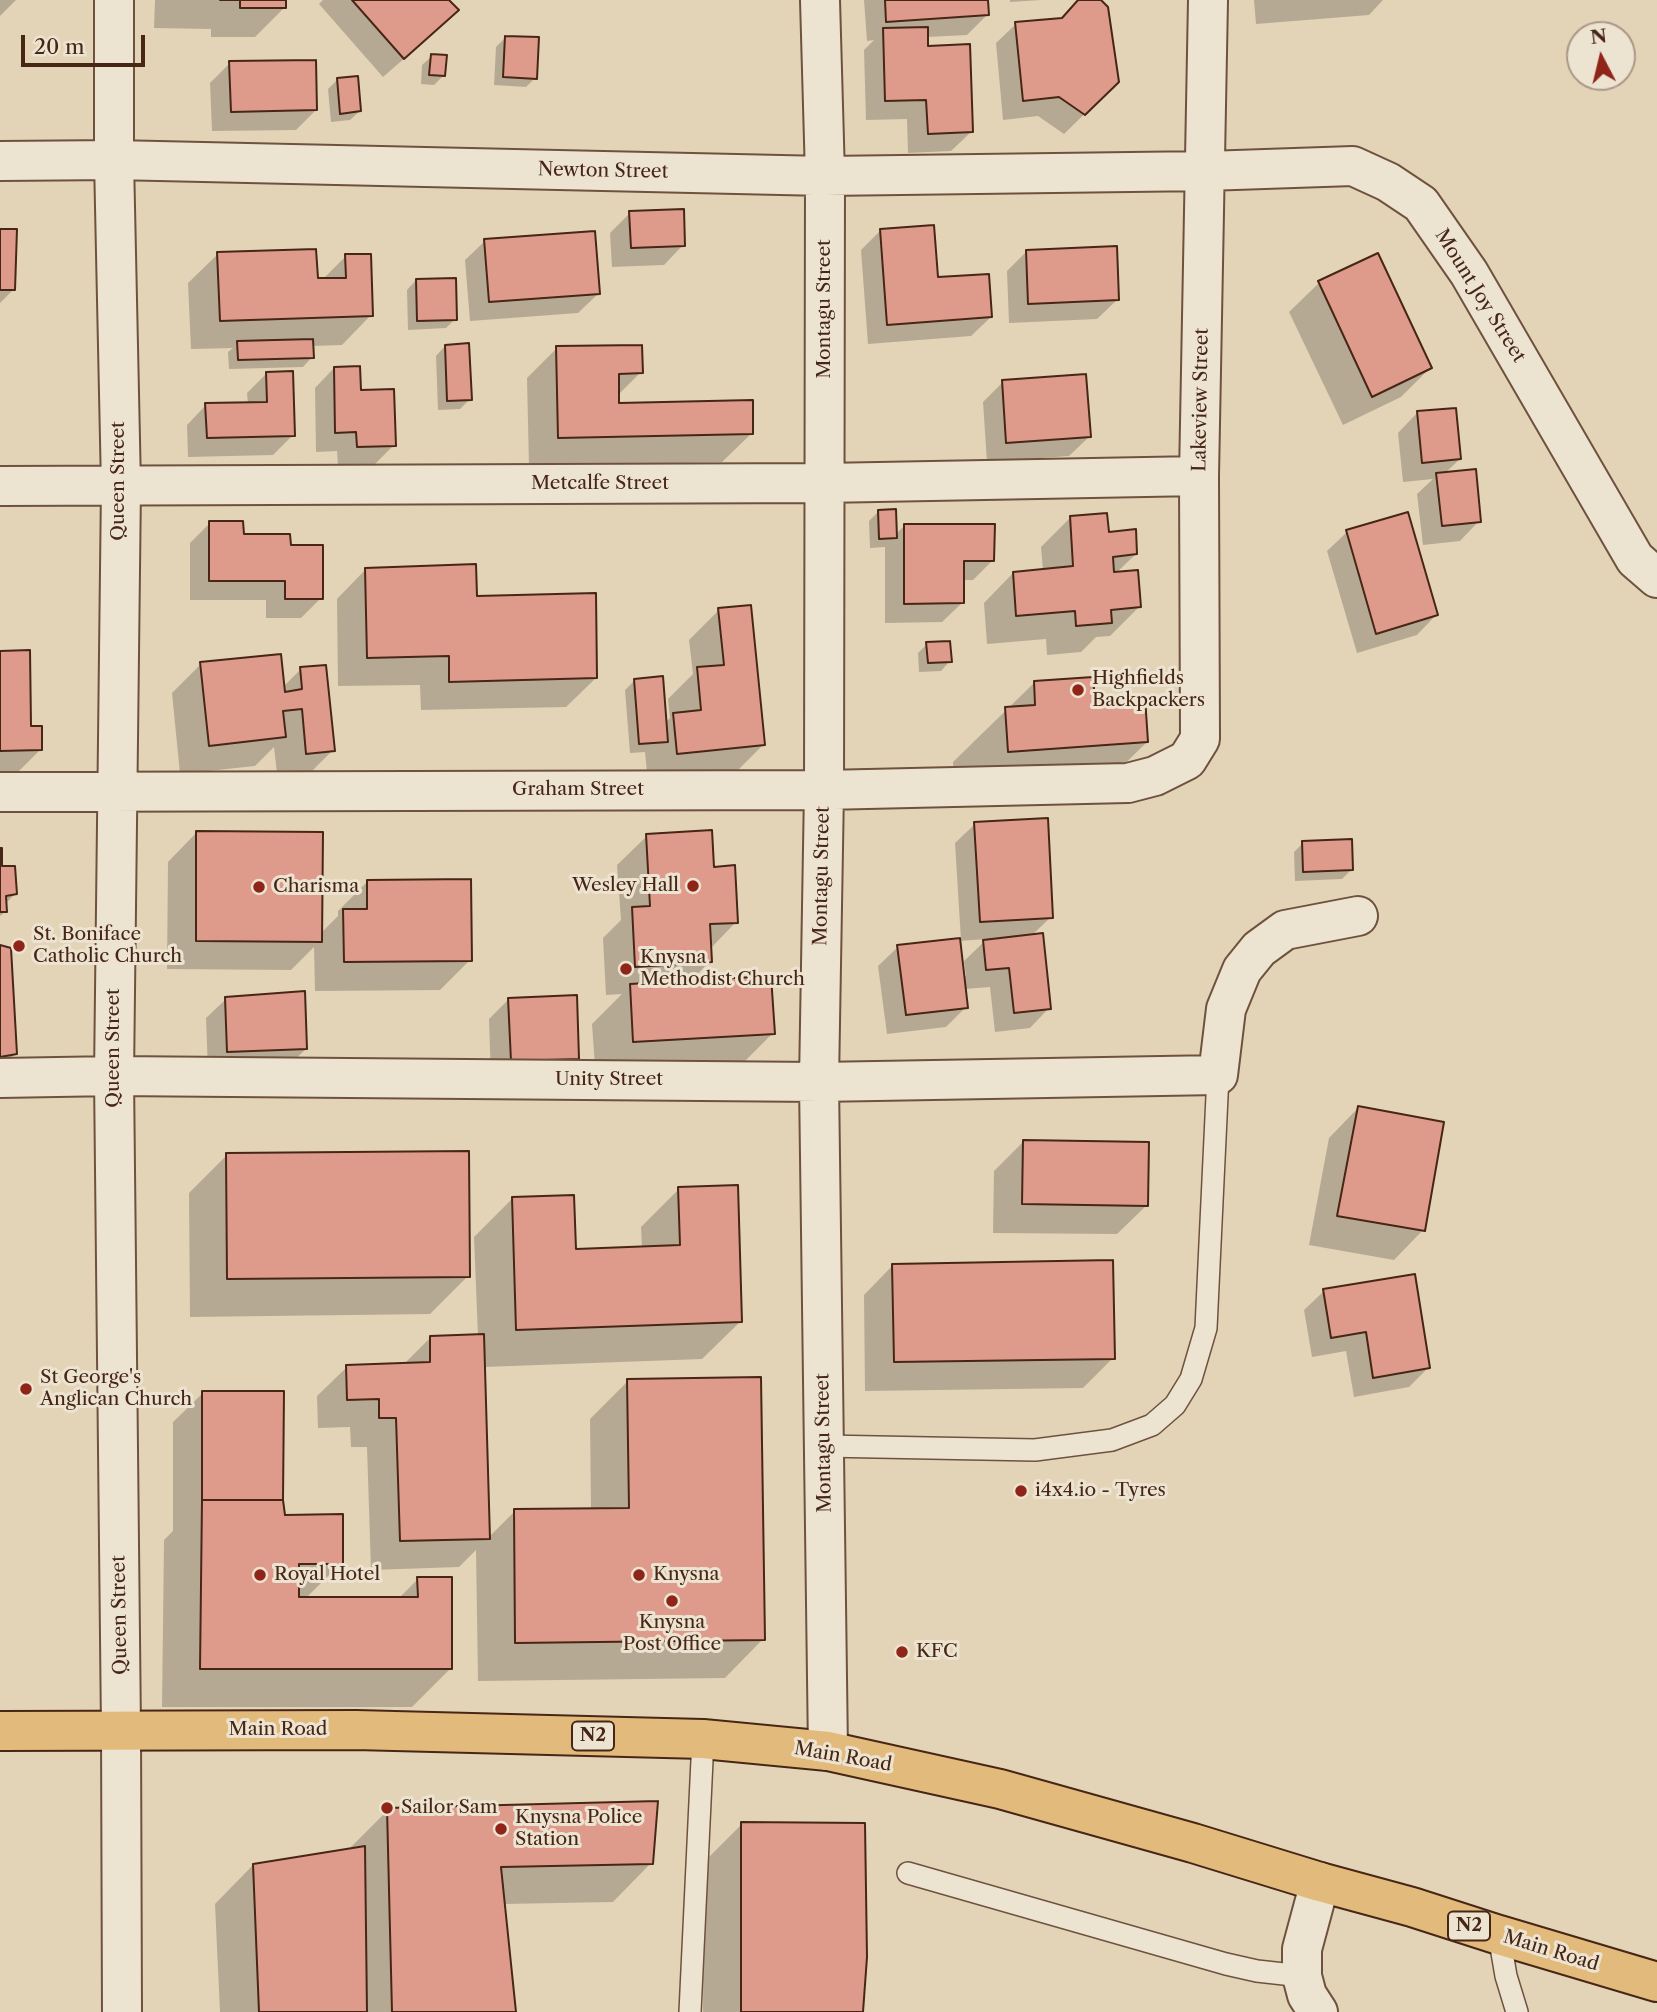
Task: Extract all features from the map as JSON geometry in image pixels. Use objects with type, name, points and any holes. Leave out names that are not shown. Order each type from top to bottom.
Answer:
[{"type":"highway","name":"Main Road","points":[[0,1731],[356,1730],[703,1739],[828,1751],[1000,1789],[1412,1907],[1499,1936],[1657,1982]]},
{"type":"street","name":"Queen Street","points":[[114,0],[114,160],[121,485],[114,1076],[122,2012]]},
{"type":"street","name":"Montagu Street","points":[[820,0],[825,176],[824,790],[818,1082],[828,1751]]},
{"type":"street","name":"Lakeview Street","points":[[1155,776],[1187,760],[1200,739],[1199,476],[1208,0]]},
{"type":"street","name":"Newton Street","points":[[0,161],[114,160],[825,176],[1206,171]]},
{"type":"street","name":"Mount Joy Street","points":[[1206,171],[1353,166],[1388,182],[1421,204],[1469,273],[1635,559],[1657,578]]},
{"type":"street","name":"Metcalfe Street","points":[[0,486],[824,483],[1199,476]]},
{"type":"street","name":"Graham Street","points":[[0,792],[824,790],[1128,783],[1155,776]]},
{"type":"street","points":[[1218,1075],[1226,1009],[1242,970],[1259,949],[1285,930],[1358,916]]},
{"type":"street","name":"Unity Street","points":[[0,1078],[114,1076],[818,1082],[1218,1075]]},
{"type":"street","points":[[1318,2012],[1307,1995],[1302,1976],[1302,1949],[1320,1882]]},
{"type":"lane","points":[[824,1446],[1035,1450],[1112,1440],[1152,1425],[1175,1405],[1191,1379],[1206,1328],[1218,1075]]},
{"type":"lane","points":[[690,2012],[703,1739]]},
{"type":"lane","points":[[908,1873],[1226,1964],[1302,1976]]},
{"type":"lane","points":[[1499,1936],[1506,1976],[1517,2012]]},
{"type":"building","points":[[240,0],[286,0],[286,8],[240,8]]},
{"type":"building","points":[[352,0],[449,0],[459,10],[404,59]]},
{"type":"building","points":[[885,0],[988,0],[989,15],[886,22]]},
{"type":"building","points":[[1078,0],[1101,0],[1108,7],[1119,82],[1085,115],[1059,97],[1023,101],[1015,22],[1062,18]]},
{"type":"building","points":[[928,27],[928,46],[970,44],[973,132],[928,134],[926,100],[885,101],[883,28]]},
{"type":"building","points":[[505,36],[539,37],[537,79],[503,77]]},
{"type":"building","points":[[431,54],[447,55],[445,76],[429,75]]},
{"type":"building","points":[[316,60],[317,110],[231,112],[229,61]]},
{"type":"building","points":[[358,76],[361,111],[340,114],[337,78]]},
{"type":"building","points":[[684,209],[685,246],[631,248],[629,211]]},
{"type":"building","points":[[934,225],[938,277],[989,274],[992,317],[887,325],[880,229]]},
{"type":"building","points":[[0,229],[17,229],[15,290],[0,290]]},
{"type":"building","points":[[595,231],[600,294],[489,302],[484,239]]},
{"type":"building","points":[[1117,246],[1119,300],[1028,304],[1026,250]]},
{"type":"building","points":[[316,249],[318,278],[346,278],[345,254],[371,254],[373,316],[220,321],[217,252]]},
{"type":"building","points":[[1378,253],[1432,368],[1372,397],[1318,281]]},
{"type":"building","points":[[456,278],[457,320],[417,321],[416,279]]},
{"type":"building","points":[[313,339],[314,358],[238,360],[237,341]]},
{"type":"building","points":[[469,343],[472,400],[447,401],[445,345]]},
{"type":"building","points":[[642,345],[643,373],[619,374],[619,403],[753,400],[753,434],[558,438],[556,346]]},
{"type":"building","points":[[360,366],[361,390],[394,389],[396,446],[357,447],[356,432],[335,433],[334,367]]},
{"type":"building","points":[[293,371],[295,436],[207,438],[205,403],[267,402],[266,372]]},
{"type":"building","points":[[1086,374],[1091,437],[1006,443],[1002,380]]},
{"type":"building","points":[[1456,408],[1461,459],[1422,463],[1417,411]]},
{"type":"building","points":[[1476,469],[1481,522],[1442,526],[1436,473]]},
{"type":"building","points":[[896,509],[897,538],[879,539],[878,510]]},
{"type":"building","points":[[1408,512],[1438,615],[1376,634],[1346,530]]},
{"type":"building","points":[[1107,513],[1109,532],[1136,529],[1137,554],[1113,557],[1114,572],[1138,570],[1141,607],[1111,610],[1112,623],[1076,626],[1075,611],[1016,616],[1013,572],[1073,566],[1070,516]]},
{"type":"building","points":[[209,521],[243,521],[244,534],[290,534],[291,545],[323,545],[323,599],[285,599],[285,581],[209,581]]},
{"type":"building","points":[[904,524],[995,524],[994,561],[964,561],[964,603],[904,604]]},
{"type":"building","points":[[476,564],[477,596],[596,593],[597,678],[449,682],[449,656],[367,658],[365,568]]},
{"type":"building","points":[[751,605],[765,745],[677,754],[673,713],[701,710],[697,667],[724,665],[718,608]]},
{"type":"building","points":[[950,641],[952,662],[928,663],[926,642]]},
{"type":"building","points":[[30,650],[31,726],[42,726],[42,750],[0,751],[0,651]]},
{"type":"building","points":[[281,654],[285,692],[302,689],[300,667],[326,665],[335,751],[306,754],[302,709],[283,711],[286,737],[209,746],[200,662]]},
{"type":"building","points":[[663,676],[668,742],[639,744],[634,679]]},
{"type":"building","points":[[1093,677],[1095,701],[1145,697],[1148,742],[1008,752],[1005,707],[1035,705],[1034,681]]},
{"type":"building","points":[[1048,818],[1053,918],[980,922],[974,822]]},
{"type":"building","name":"Wesley Hall","points":[[712,830],[714,867],[735,865],[738,923],[710,924],[712,962],[635,967],[632,907],[650,906],[646,834]]},
{"type":"building","name":"Charisma","points":[[196,831],[323,832],[322,942],[196,941]]},
{"type":"building","points":[[1352,839],[1353,870],[1303,872],[1302,841]]},
{"type":"building","points":[[0,848],[2,866],[15,866],[17,894],[6,896],[7,912],[0,912]]},
{"type":"building","points":[[471,879],[472,961],[344,962],[343,909],[367,909],[367,880]]},
{"type":"building","points":[[1043,933],[1051,1009],[1014,1013],[1009,968],[986,970],[983,940]]},
{"type":"building","points":[[960,938],[968,1008],[906,1015],[897,945]]},
{"type":"building","points":[[0,945],[11,948],[17,1054],[0,1057]]},
{"type":"building","points":[[771,976],[775,1034],[633,1042],[630,984]]},
{"type":"building","points":[[305,991],[307,1049],[227,1052],[225,997]]},
{"type":"building","points":[[577,995],[579,1059],[511,1061],[508,998]]},
{"type":"building","points":[[1358,1106],[1444,1122],[1425,1231],[1337,1216]]},
{"type":"building","points":[[1023,1140],[1149,1142],[1148,1206],[1022,1204]]},
{"type":"building","points":[[469,1151],[470,1277],[227,1279],[226,1153]]},
{"type":"building","points":[[738,1185],[742,1322],[516,1330],[512,1197],[574,1195],[576,1249],[680,1245],[678,1187]]},
{"type":"building","points":[[1113,1260],[1115,1359],[894,1362],[892,1264]]},
{"type":"building","points":[[1415,1274],[1430,1368],[1373,1378],[1366,1332],[1331,1338],[1323,1289]]},
{"type":"building","points":[[484,1334],[490,1539],[400,1541],[396,1418],[379,1418],[379,1399],[347,1400],[346,1365],[430,1362],[430,1336]]},
{"type":"building","name":"Knysna","points":[[761,1377],[765,1640],[515,1643],[514,1509],[629,1508],[627,1379]]},
{"type":"building","points":[[202,1391],[284,1391],[283,1500],[202,1500]]},
{"type":"building","points":[[202,1500],[283,1500],[285,1515],[343,1514],[343,1564],[299,1564],[299,1597],[418,1597],[417,1577],[452,1577],[452,1669],[200,1669]]},
{"type":"building","points":[[658,1801],[653,1864],[501,1867],[516,2012],[392,2012],[387,1808]]},
{"type":"building","points":[[741,1822],[865,1823],[867,1957],[863,2012],[741,2012]]},
{"type":"building","points":[[365,1846],[367,2012],[259,2012],[253,1864]]},
{"type":"place","name":"Highfields Backpackers","points":[[1078,690]]},
{"type":"place","name":"Wesley Hall","points":[[693,886]]},
{"type":"place","name":"Charisma","points":[[259,887]]},
{"type":"place","name":"St. Boniface Catholic Church","points":[[19,946]]},
{"type":"place","name":"Knysna Methodist Church","points":[[626,969]]},
{"type":"place","name":"St George's Anglican Church","points":[[26,1389]]},
{"type":"place","name":"i4x4.io - Tyres","points":[[1021,1491]]},
{"type":"place","name":"Royal Hotel","points":[[260,1575]]},
{"type":"place","name":"Knysna","points":[[639,1575]]},
{"type":"place","name":"Knysna Post Office","points":[[672,1601]]},
{"type":"place","name":"KFC","points":[[902,1652]]},
{"type":"place","name":"Sailor Sam","points":[[387,1808]]},
{"type":"place","name":"Knysna Police Station","points":[[501,1829]]}]
